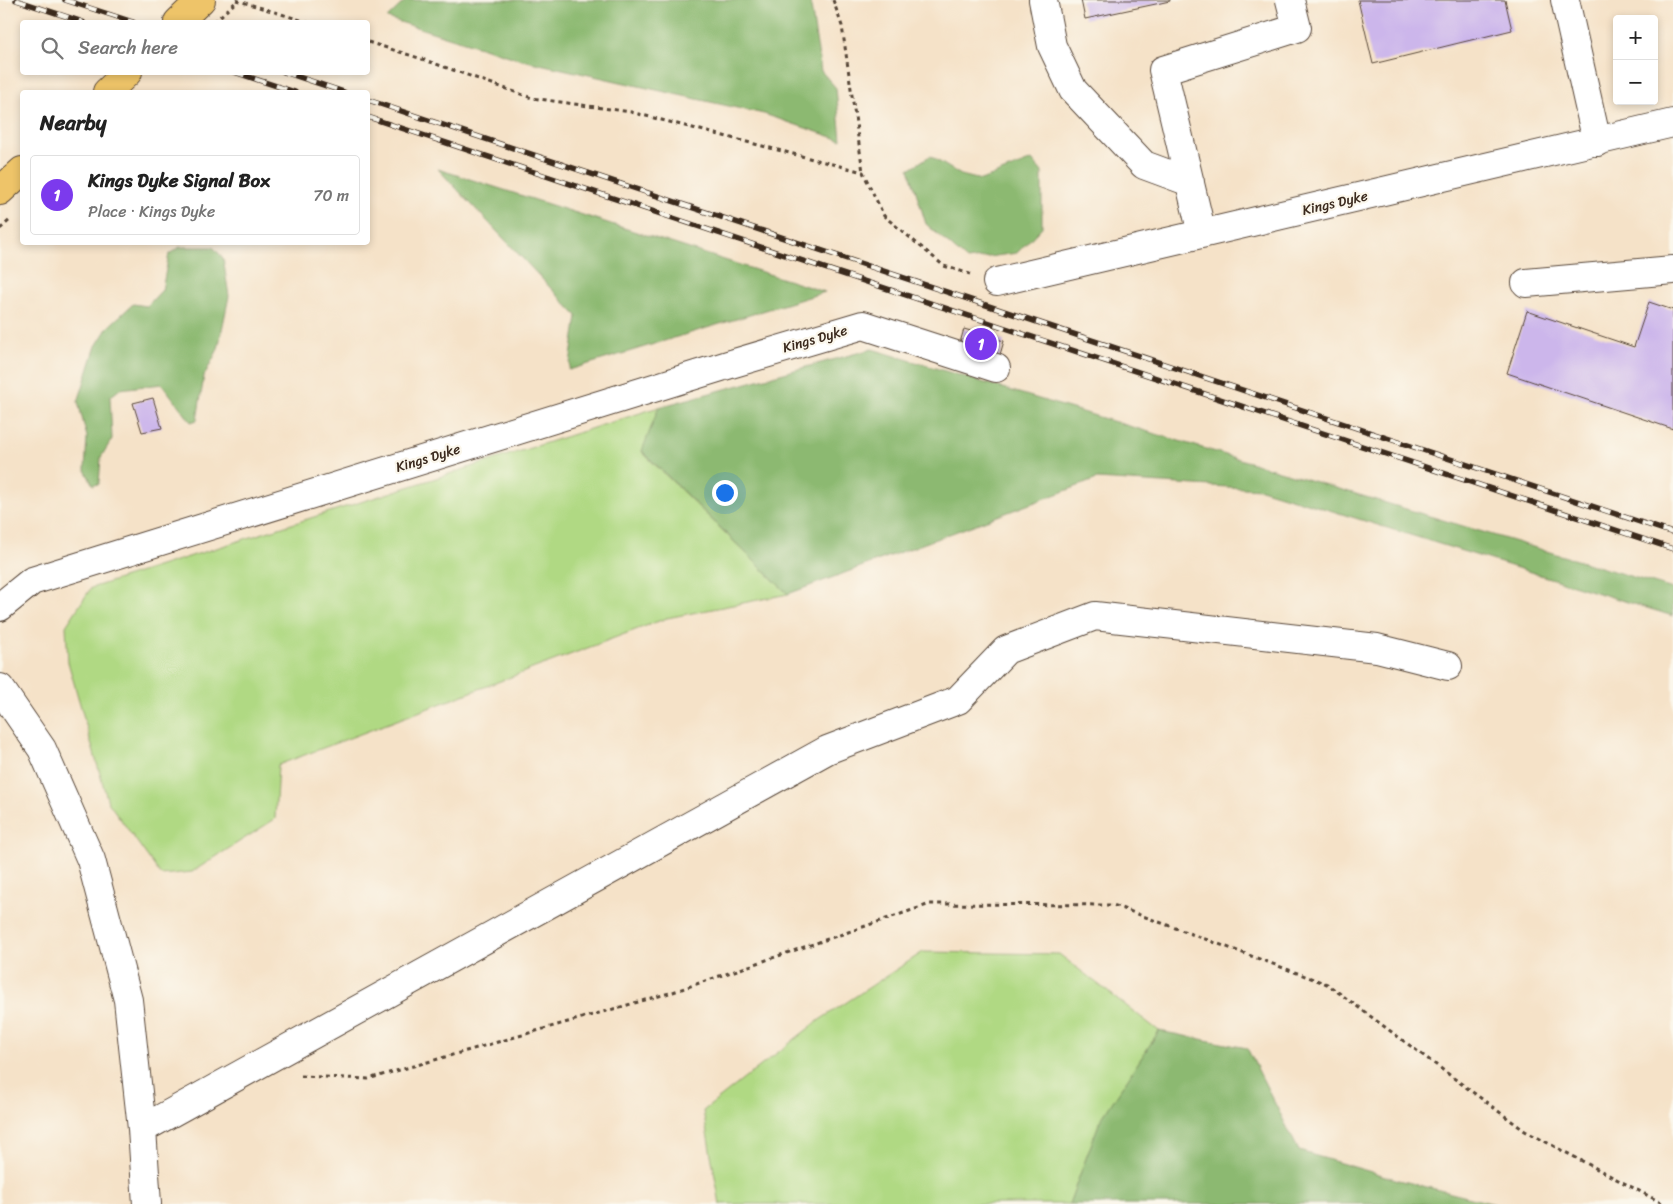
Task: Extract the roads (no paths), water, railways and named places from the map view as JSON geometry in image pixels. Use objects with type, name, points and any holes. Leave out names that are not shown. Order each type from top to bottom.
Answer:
[{"type":"main road","points":[[180,20],[201,0]]},
{"type":"main road","points":[[110,90],[125,75]]},
{"type":"main road","points":[[0,191],[20,173]]},
{"type":"street","points":[[1043,0],[1052,46],[1073,90],[1144,165],[1190,182]]},
{"type":"street","points":[[1202,234],[1163,70],[1296,28],[1290,0]]},
{"type":"street","points":[[1565,0],[1596,142]]},
{"type":"street","name":"Kings Dyke","points":[[997,282],[1673,123]]},
{"type":"street","points":[[1526,283],[1673,270]]},
{"type":"street","name":"Kings Dyke","points":[[0,607],[32,582],[721,367],[863,325],[996,368]]},
{"type":"street","points":[[142,1129],[827,750],[958,700],[1006,650],[1095,616],[1377,648],[1448,666]]},
{"type":"street","points":[[0,688],[42,749],[91,860],[128,1000],[142,1129],[147,1204]]},
{"type":"railway","points":[[16,0],[77,20]]},
{"type":"railway","points":[[65,0],[127,20]]},
{"type":"railway","points":[[243,75],[289,90]]},
{"type":"railway","points":[[293,75],[338,90]]},
{"type":"railway","points":[[370,101],[1673,533]]},
{"type":"railway","points":[[370,118],[1673,549]]},
{"type":"place","name":"Kings Dyke Signal Box","points":[[981,344]]}]
